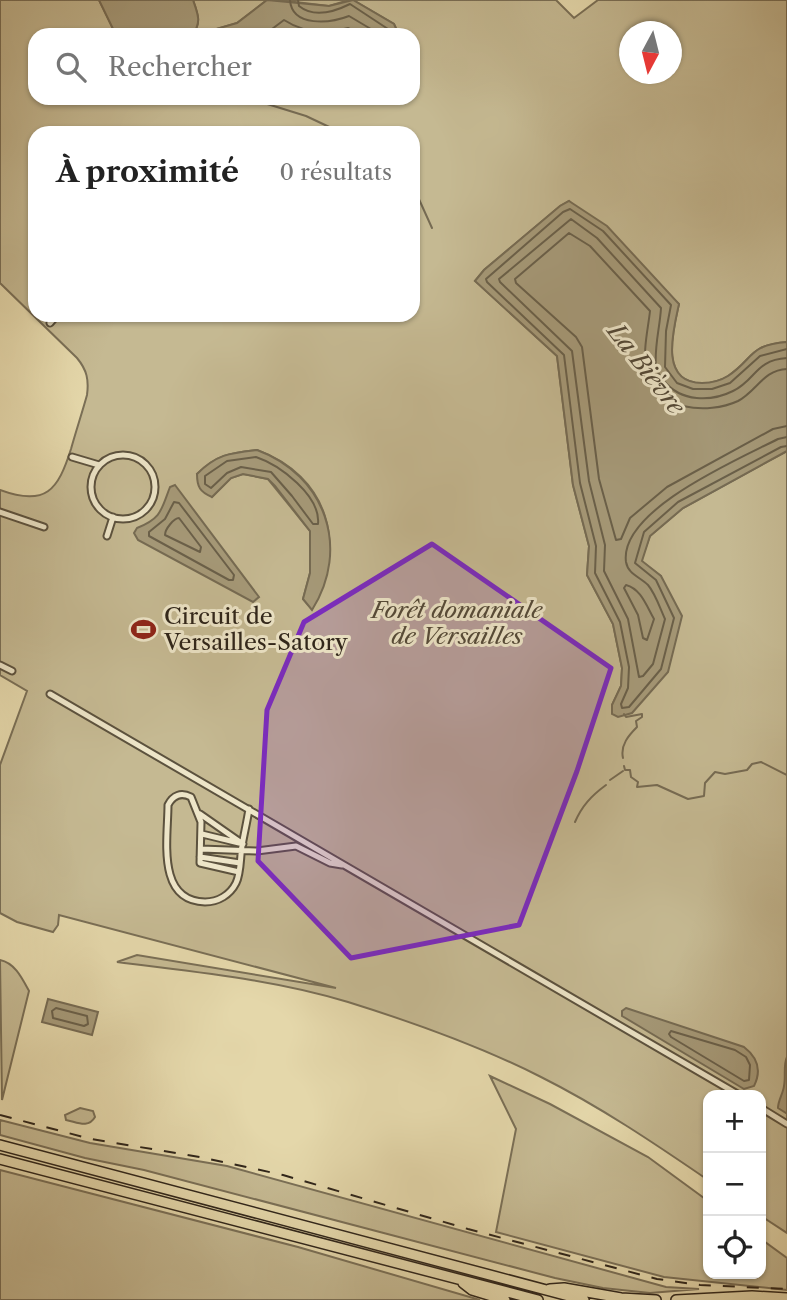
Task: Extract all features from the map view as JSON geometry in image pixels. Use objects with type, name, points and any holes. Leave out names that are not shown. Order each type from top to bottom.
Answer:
[{"type":"highway","points":[[0,1145],[584,1300]]},
{"type":"highway","points":[[0,1159],[538,1300]]},
{"type":"highway","points":[[456,1278],[472,1290],[505,1300]]},
{"type":"highway","points":[[544,1289],[564,1287],[621,1298],[656,1300]]},
{"type":"highway","points":[[676,1300],[752,1296],[787,1298]]},
{"type":"street","points":[[116,456],[135,458],[150,471],[154,490],[146,508],[129,518],[113,517],[99,508],[93,499],[92,477],[99,466],[116,456]]},
{"type":"street","points":[[72,457],[99,466]]},
{"type":"street","points":[[0,512],[44,527]]},
{"type":"street","points":[[107,536],[113,517]]},
{"type":"street","points":[[0,664],[12,671]]},
{"type":"street","points":[[50,694],[730,1090]]},
{"type":"street","points":[[239,872],[202,864],[200,814],[194,800],[184,794],[174,797],[168,805],[168,867],[173,885],[193,899],[206,902],[216,900],[230,891],[237,880],[239,872],[243,844],[250,810]]},
{"type":"street","points":[[200,814],[243,844]]},
{"type":"street","points":[[202,834],[243,844]]},
{"type":"street","points":[[201,849],[257,852],[296,846],[332,864],[345,866]]},
{"type":"street","points":[[200,857],[240,863]]},
{"type":"street","points":[[766,1111],[787,1124]]},
{"type":"highlighted area","points":[[432,544],[611,668],[577,771],[519,925],[351,958],[258,861],[267,710],[304,622]]},
{"type":"green space","name":"Forêt domaniale de Versailles","points":[[0,0],[99,0],[113,28],[28,28],[28,105],[420,105],[420,28],[396,28],[394,24],[353,0],[556,0],[574,18],[598,0],[787,0],[787,342],[765,346],[722,379],[705,383],[688,381],[679,374],[672,354],[679,304],[569,201],[484,270],[475,281],[557,356],[573,485],[589,546],[587,575],[613,624],[622,668],[621,686],[612,705],[612,714],[661,576],[641,561],[650,536],[683,508],[787,451],[787,1233],[766,1219],[766,1090],[703,1090],[703,1177],[563,1088],[519,1066],[421,1026],[291,987],[117,962],[137,955],[336,988],[59,915],[58,925],[53,932],[17,922],[0,913],[0,765],[27,691],[0,675],[0,490],[29,497],[48,491],[55,484],[71,449],[88,385],[85,371],[77,358],[40,322],[420,322],[420,126],[28,126],[28,310],[0,283]],"holes":[[[257,450],[281,462],[301,477],[315,495],[325,515],[329,561],[323,585],[312,609],[303,599],[310,573],[310,531],[268,479],[243,474],[231,478],[212,497],[197,474],[218,458]]]},
{"type":"green space","points":[[193,0],[267,0],[237,23],[220,28],[196,28],[198,14]]},
{"type":"green space","points":[[278,0],[349,0],[329,6]]},
{"type":"green space","points":[[0,960],[14,968],[29,991],[2,1100]]},
{"type":"green space","points":[[490,1076],[550,1104],[648,1157],[703,1197],[703,1279],[766,1279],[766,1243],[787,1258],[787,1290],[664,1277],[496,1232],[516,1129]]},
{"type":"green space","points":[[80,1108],[93,1111],[95,1117],[92,1121],[82,1124],[66,1120],[65,1115]]},
{"type":"green space","points":[[0,1120],[90,1143],[227,1166],[666,1287],[699,1289],[650,1293],[603,1288],[555,1278],[0,1135]]},
{"type":"green space","points":[[0,1170],[298,1247],[480,1300],[0,1300]]},
{"type":"water","points":[[99,0],[193,0],[198,14],[196,28],[113,28]]},
{"type":"water","points":[[267,0],[329,6],[353,0],[394,24],[396,28],[220,28],[237,23]]},
{"type":"water","points":[[569,201],[607,226],[679,304],[672,354],[679,374],[688,381],[705,383],[722,379],[765,346],[787,342],[787,451],[683,508],[650,536],[642,561],[661,576],[682,616],[668,672],[632,713],[618,717],[612,714],[612,705],[621,686],[622,668],[613,624],[587,575],[589,546],[573,485],[557,356],[475,281],[484,270]]},
{"type":"water","points":[[257,450],[300,477],[315,495],[325,516],[330,539],[329,562],[324,586],[312,610],[303,599],[310,573],[310,531],[275,486],[268,479],[243,474],[231,478],[212,497],[199,486],[197,474],[211,462],[231,454]]},
{"type":"water","points":[[175,485],[259,597],[253,602],[138,540],[134,533],[137,528],[156,517],[170,487]]},
{"type":"water","points":[[48,999],[98,1012],[92,1035],[42,1022]]},
{"type":"water","points":[[626,1008],[744,1047],[757,1064],[758,1075],[754,1086],[744,1089],[622,1016],[622,1011]]},
{"type":"water","points":[[787,1057],[787,1113],[786,1113],[778,1108]]},
{"type":"waterway","name":"La Bièvre","points":[[271,105],[327,126]]},
{"type":"waterway","name":"La Bièvre","points":[[420,201],[432,228]]},
{"type":"waterway","points":[[623,758],[624,745],[637,727],[636,721],[642,717],[642,714],[626,717],[624,714]]},
{"type":"waterway","points":[[624,766],[638,782],[637,787],[657,785],[688,799],[704,796],[705,783],[715,772],[725,774],[747,770],[752,764],[761,762],[787,775]]},
{"type":"waterway","points":[[610,780],[623,771]]},
{"type":"waterway","points":[[575,822],[588,802],[606,785]]},
{"type":"railway","points":[[0,1115],[91,1139],[200,1157],[283,1175],[468,1229],[657,1279],[700,1285],[787,1289]]},
{"type":"place","name":"Circuit de Versailles-Satory","points":[[144,629]]}]
